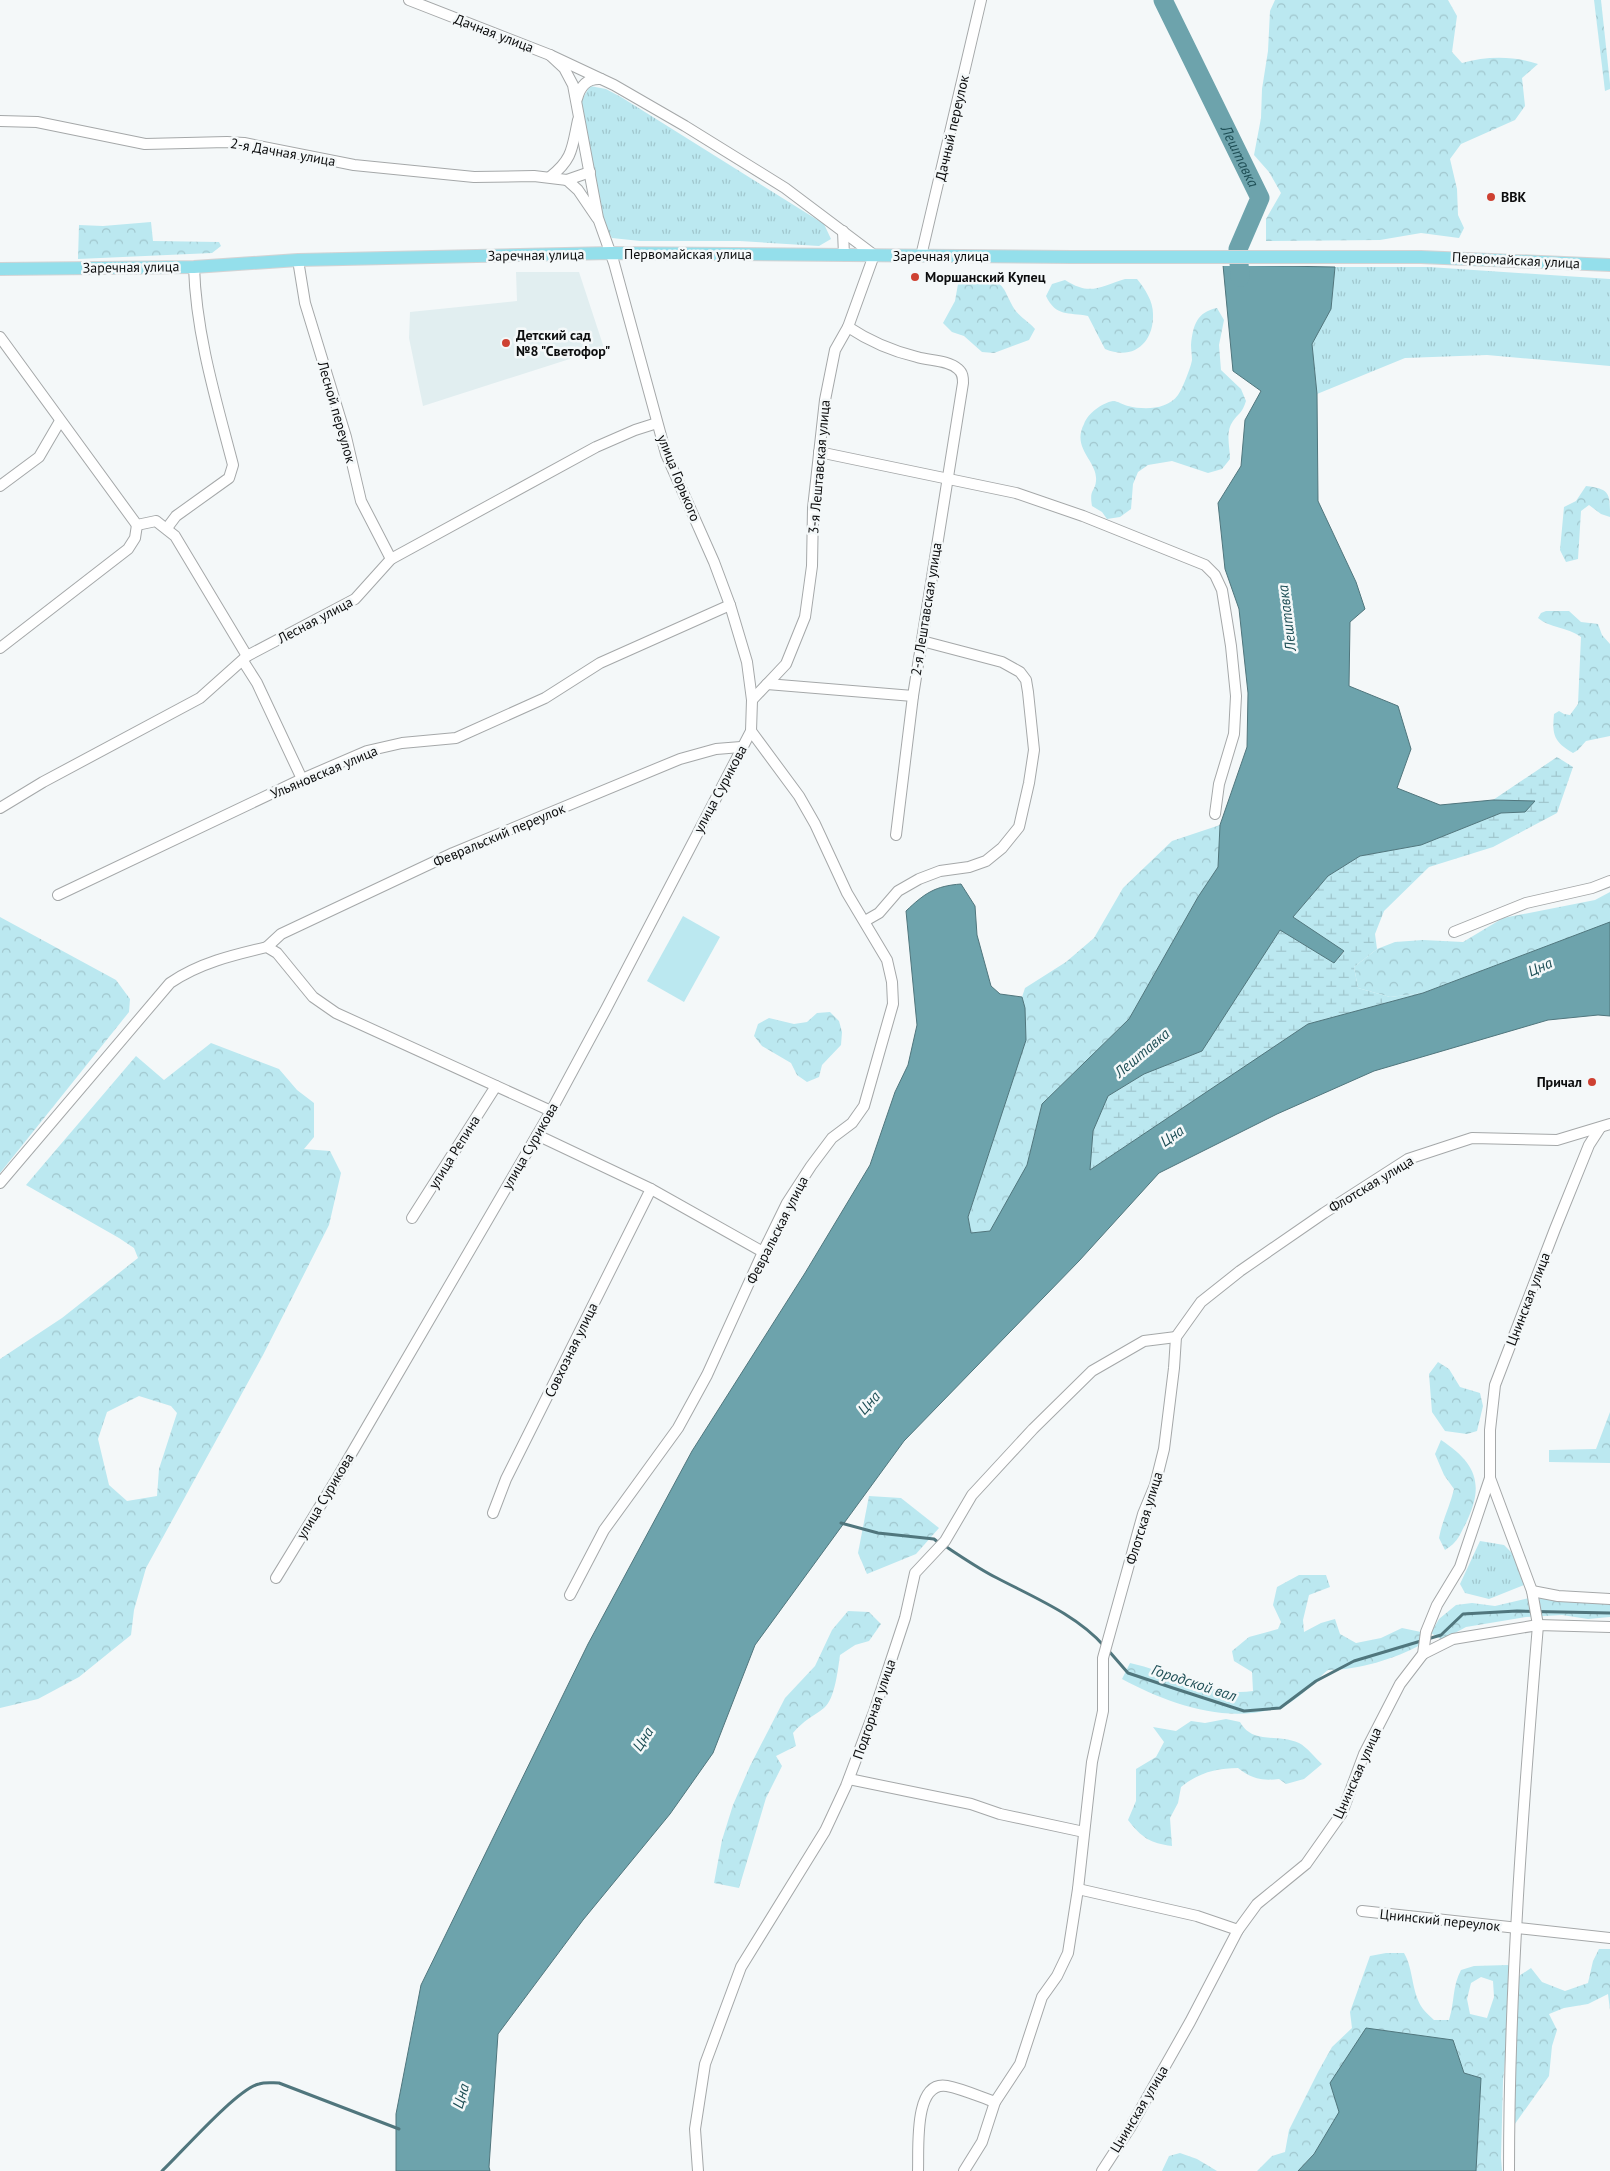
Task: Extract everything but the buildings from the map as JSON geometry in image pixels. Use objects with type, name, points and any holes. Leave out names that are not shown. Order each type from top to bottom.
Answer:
[{"type":"main road","name":"Заречная улица","points":[[0,269],[194,267],[298,260],[611,253]]},
{"type":"main road","name":"Первомайская улица","points":[[611,253],[765,254]]},
{"type":"main road","name":"Заречная улица","points":[[765,254],[1072,257],[1421,257]]},
{"type":"main road","name":"Первомайская улица","points":[[1421,257],[1610,265]]},
{"type":"street","name":"Дачная улица","points":[[410,0],[550,55],[602,79],[685,126],[785,188],[874,255]]},
{"type":"street","name":"Дачный переулок","points":[[921,256],[981,0]]},
{"type":"street","points":[[550,55],[570,76],[580,114],[598,218]]},
{"type":"street","points":[[577,100],[584,84],[602,79]]},
{"type":"street","points":[[550,177],[562,168],[570,156],[580,114]]},
{"type":"street","name":"2-я Дачная улица","points":[[0,121],[53,125],[145,144],[244,143],[354,165],[474,177],[550,177],[567,180]]},
{"type":"street","points":[[590,172],[567,180],[578,190],[598,218]]},
{"type":"street","name":"улица Горького","points":[[598,218],[611,253],[666,454],[714,562],[730,605],[747,662],[752,700]]},
{"type":"street","points":[[843,231],[844,255]]},
{"type":"street","name":"3-я Лештавская улица","points":[[752,700],[786,664],[805,617],[812,566],[813,508],[825,400],[835,350],[848,327],[874,255]]},
{"type":"street","name":"Лесной переулок","points":[[298,260],[306,303],[346,437],[361,501],[391,559]]},
{"type":"street","points":[[167,528],[176,516],[229,478],[233,465],[210,378],[195,298],[194,267]]},
{"type":"street","name":"2-я Лештавская улица","points":[[848,327],[866,339],[916,357],[948,364],[959,369],[963,375],[912,696],[896,836]]},
{"type":"street","points":[[0,336],[4,350],[60,421],[137,525],[135,538],[128,548],[0,648]]},
{"type":"street","points":[[0,486],[39,457],[60,421]]},
{"type":"street","name":"Лесная улица","points":[[0,808],[43,782],[200,698],[245,658],[355,599],[391,559],[596,447],[635,430],[657,423]]},
{"type":"street","points":[[819,452],[1016,493],[1083,516],[1205,565],[1215,574],[1222,590],[1231,646],[1236,696],[1234,734],[1218,784],[1215,814]]},
{"type":"street","points":[[137,525],[156,521],[175,536],[245,658],[302,779]]},
{"type":"street","name":"Ульяновская улица","points":[[58,895],[302,779],[367,751],[402,743],[456,738],[545,698],[600,663],[730,605]]},
{"type":"street","points":[[865,921],[879,913],[898,891],[913,883],[940,871],[969,867],[986,860],[1002,848],[1019,827],[1029,783],[1034,750],[1026,680],[1020,672],[1002,662],[922,641]]},
{"type":"street","points":[[767,684],[912,696]]},
{"type":"street","name":"улица Сурикова","points":[[276,1578],[551,1111],[750,731],[752,700]]},
{"type":"street","name":"Февральская улица","points":[[570,1595],[604,1530],[678,1428],[707,1375],[787,1203],[832,1138],[852,1123],[864,1106],[893,1004],[892,982],[887,960],[847,893],[815,824],[799,796],[750,731]]},
{"type":"street","name":"Февральский переулок","points":[[266,947],[281,934],[453,853],[680,759],[716,749],[741,747]]},
{"type":"street","points":[[1454,932],[1526,903],[1592,888],[1610,881]]},
{"type":"street","points":[[0,1183],[170,983],[186,972],[222,958],[266,947],[277,954],[313,997],[336,1013],[551,1111]]},
{"type":"street","name":"улица Репина","points":[[412,1218],[496,1086]]},
{"type":"street","name":"Флотская улица","points":[[964,2171],[982,2142],[995,2102],[1020,2064],[1042,1998],[1057,1976],[1068,1954],[1078,1889],[1092,1762],[1103,1711],[1104,1655],[1143,1514],[1155,1485],[1164,1448],[1176,1337],[1201,1302],[1240,1271],[1324,1213],[1408,1159],[1472,1138],[1557,1140],[1605,1126]]},
{"type":"street","name":"Цнинская улица","points":[[1102,2171],[1130,2128],[1172,2054],[1238,1930],[1257,1904],[1306,1864],[1342,1813],[1364,1754],[1395,1693],[1423,1654],[1426,1632],[1437,1605],[1460,1567],[1490,1478],[1490,1430],[1495,1385],[1589,1145],[1605,1126]]},
{"type":"street","points":[[537,1134],[652,1189],[763,1252]]},
{"type":"street","name":"Совхозная улица","points":[[493,1513],[506,1479],[652,1189]]},
{"type":"street","name":"Подгорная улица","points":[[698,2171],[695,2129],[705,2064],[741,1967],[825,1831],[849,1778],[875,1709],[905,1618],[915,1573],[944,1541],[972,1495],[1033,1429],[1092,1372],[1144,1341],[1176,1337]]},
{"type":"street","name":"Цнинская улица","points":[[1490,1478],[1532,1591],[1537,1621],[1518,1880],[1518,1928],[1509,2066],[1509,2171]]},
{"type":"street","points":[[1532,1591],[1558,1596],[1610,1599]]},
{"type":"street","points":[[1423,1654],[1452,1639],[1537,1621],[1610,1627]]},
{"type":"street","points":[[849,1778],[971,1804],[1000,1814],[1084,1832]]},
{"type":"street","points":[[1078,1889],[1197,1916],[1238,1930]]},
{"type":"street","name":"Цнинский переулок","points":[[1362,1911],[1610,1938]]},
{"type":"street","points":[[918,2171],[920,2120],[926,2095],[934,2088],[946,2086],[995,2102]]},
{"type":"shaded area","name":"Детский сад №8 \"Светофор\"","points":[[516,272],[579,272],[604,348],[423,406],[409,338],[410,312],[517,301]]},
{"type":"green space","points":[[1275,0],[1448,0],[1457,16],[1452,52],[1462,63],[1500,58],[1520,59],[1538,64],[1522,78],[1525,106],[1515,120],[1461,144],[1450,159],[1457,189],[1458,215],[1464,228],[1459,238],[1421,233],[1380,240],[1266,241],[1266,219],[1281,193],[1269,172],[1254,155],[1261,118],[1270,11]]},
{"type":"green space","points":[[1594,0],[1601,0],[1610,84],[1610,89],[1605,91]]},
{"type":"green space","points":[[590,86],[606,89],[621,97],[824,224],[831,239],[819,246],[740,241],[640,241],[612,238],[602,220],[581,101]]},
{"type":"green space","points":[[151,222],[153,241],[219,242],[221,246],[212,253],[78,259],[79,225],[103,226]]},
{"type":"green space","points":[[1335,267],[1429,267],[1610,279],[1610,366],[1487,355],[1405,358],[1317,394],[1312,344],[1331,309]]},
{"type":"green space","points":[[981,276],[1000,285],[1006,292],[1015,310],[1035,329],[1029,340],[994,353],[982,352],[964,336],[952,332],[943,323],[955,301],[958,284],[968,277]]},
{"type":"green space","points":[[1125,279],[1137,279],[1146,291],[1153,314],[1150,333],[1146,341],[1133,351],[1124,353],[1105,349],[1088,316],[1058,311],[1046,296],[1052,284],[1065,280],[1081,288],[1088,289]]},
{"type":"green space","points":[[1217,308],[1224,320],[1219,345],[1221,370],[1241,389],[1246,401],[1229,430],[1230,459],[1222,469],[1208,473],[1172,461],[1148,465],[1138,472],[1133,484],[1131,509],[1120,517],[1107,519],[1102,512],[1092,506],[1091,496],[1096,481],[1096,474],[1081,441],[1081,433],[1086,420],[1096,409],[1113,401],[1128,406],[1155,408],[1168,404],[1173,400],[1182,388],[1192,360],[1191,345],[1197,320],[1210,310]]},
{"type":"green space","points":[[1586,486],[1600,489],[1607,494],[1610,502],[1610,517],[1601,514],[1589,505],[1581,511],[1578,559],[1566,562],[1560,550],[1564,507],[1576,501]]},
{"type":"green space","points":[[1546,611],[1569,611],[1581,622],[1598,624],[1602,635],[1610,644],[1610,736],[1586,741],[1573,753],[1558,741],[1554,733],[1553,721],[1554,714],[1559,711],[1570,715],[1578,704],[1581,637],[1538,618],[1541,613]]},
{"type":"green space","points":[[1557,757],[1573,767],[1557,813],[1493,847],[1429,867],[1384,911],[1375,934],[1377,949],[1354,967],[1358,988],[1390,997],[1423,993],[1308,1024],[1090,1170],[1093,1131],[1108,1096],[1144,1074],[1202,1051],[1280,930],[1334,963],[1344,952],[1293,917],[1328,876],[1360,856],[1421,845],[1501,813],[1525,812],[1534,801],[1493,800]]},
{"type":"green space","points":[[1220,825],[1218,867],[1198,897],[1129,1019],[1042,1104],[1027,1165],[991,1231],[971,1233],[968,1217],[1026,1040],[1025,1008],[1022,997],[1025,988],[1066,962],[1094,938],[1123,888],[1172,841]]},
{"type":"green space","points":[[1610,892],[1610,922],[1607,924],[1423,993],[1390,997],[1358,988],[1354,967],[1377,949],[1395,942],[1423,940],[1463,942],[1503,918],[1595,900]]},
{"type":"green space","points":[[683,916],[720,937],[684,1002],[647,981]]},
{"type":"green space","points":[[0,917],[116,980],[130,999],[129,1012],[0,1173]]},
{"type":"green space","points":[[830,1012],[839,1021],[842,1032],[841,1045],[822,1065],[819,1077],[807,1082],[797,1075],[791,1063],[762,1046],[754,1036],[758,1024],[769,1018],[794,1024],[807,1022],[817,1013]]},
{"type":"green space","points":[[211,1043],[279,1069],[297,1090],[314,1103],[314,1137],[304,1149],[330,1151],[341,1173],[329,1225],[263,1355],[146,1568],[134,1610],[131,1635],[79,1677],[38,1699],[0,1708],[0,1359],[62,1318],[138,1258],[134,1248],[119,1238],[26,1185],[136,1056],[164,1080]],"holes":[[[139,1396],[171,1406],[177,1413],[159,1469],[157,1496],[127,1501],[109,1485],[98,1439],[107,1412]]]},
{"type":"green space","points":[[1438,1362],[1449,1369],[1460,1387],[1480,1393],[1483,1406],[1477,1431],[1467,1434],[1445,1431],[1432,1412],[1429,1374]]},
{"type":"green space","points":[[1610,1412],[1610,1463],[1549,1462],[1549,1450],[1596,1449]]},
{"type":"green space","points":[[1441,1440],[1462,1457],[1469,1466],[1476,1486],[1472,1509],[1466,1523],[1456,1541],[1445,1550],[1439,1538],[1454,1489],[1444,1475],[1435,1454]]},
{"type":"green space","points":[[869,1496],[901,1498],[939,1528],[916,1554],[867,1574],[858,1553]]},
{"type":"green space","points":[[1480,1541],[1504,1545],[1513,1554],[1524,1585],[1489,1599],[1465,1593],[1460,1584]]},
{"type":"green space","points":[[1299,1575],[1326,1575],[1330,1587],[1309,1595],[1303,1620],[1304,1632],[1321,1623],[1335,1619],[1340,1634],[1356,1643],[1381,1638],[1402,1628],[1421,1632],[1422,1644],[1376,1663],[1328,1670],[1292,1701],[1266,1711],[1224,1713],[1202,1710],[1161,1697],[1122,1679],[1130,1663],[1206,1687],[1237,1692],[1253,1691],[1252,1672],[1234,1661],[1232,1651],[1249,1637],[1278,1629],[1281,1622],[1273,1605],[1277,1587]]},
{"type":"green space","points":[[1533,1597],[1610,1602],[1610,1617],[1588,1619],[1562,1615],[1526,1617],[1466,1627],[1442,1640],[1431,1633],[1439,1619],[1456,1605],[1472,1603],[1495,1606]]},
{"type":"green space","points":[[848,1611],[869,1612],[881,1624],[869,1641],[855,1645],[840,1655],[835,1683],[828,1704],[793,1733],[796,1746],[776,1756],[782,1766],[766,1798],[739,1888],[714,1883],[722,1840],[733,1805],[750,1766],[785,1698],[815,1666],[832,1630]]},
{"type":"green space","points":[[1226,1719],[1240,1722],[1251,1734],[1299,1743],[1322,1764],[1304,1779],[1286,1784],[1279,1779],[1267,1780],[1253,1777],[1238,1768],[1215,1770],[1201,1775],[1181,1787],[1178,1803],[1170,1818],[1172,1846],[1147,1839],[1128,1820],[1136,1801],[1136,1769],[1156,1757],[1164,1742],[1153,1727],[1176,1731],[1191,1721],[1205,1723]]},
{"type":"green space","points":[[1599,1949],[1610,1949],[1610,2010],[1608,1994],[1588,2004],[1564,2008],[1549,2014],[1557,2030],[1552,2046],[1549,2076],[1512,2128],[1519,1976],[1531,1968],[1542,1982],[1565,1991],[1588,1983],[1593,1961]]},
{"type":"green space","points":[[1386,1953],[1404,1953],[1410,1967],[1419,2002],[1434,2020],[1449,2020],[1456,1982],[1461,1970],[1474,1966],[1508,1965],[1513,1975],[1503,2081],[1502,2171],[1476,2171],[1481,2078],[1464,2073],[1453,2040],[1340,2112],[1314,2154],[1298,2171],[1257,2171],[1272,2156],[1285,2152],[1289,2130],[1318,2072],[1332,2047],[1352,2028],[1350,2012],[1370,1956]],"holes":[[[1481,1977],[1493,1981],[1494,1997],[1487,2018],[1470,2014],[1467,1999],[1471,1983]]]},
{"type":"green space","points":[[1180,2153],[1197,2159],[1217,2171],[1162,2171],[1169,2156]]},
{"type":"water","name":"Цна","points":[[1223,265],[1335,267],[1331,309],[1312,344],[1317,394],[1318,501],[1356,582],[1365,609],[1350,622],[1349,686],[1398,706],[1411,749],[1397,788],[1440,805],[1493,800],[1535,801],[1525,812],[1501,813],[1421,845],[1360,856],[1328,876],[1293,917],[1344,951],[1334,963],[1280,930],[1202,1051],[1144,1074],[1108,1096],[1093,1131],[1090,1170],[1308,1024],[1423,993],[1610,922],[1610,1016],[1598,1015],[1548,1020],[1374,1071],[1277,1114],[1159,1173],[1079,1261],[904,1441],[755,1645],[713,1753],[670,1814],[583,1920],[498,2034],[490,2171],[396,2171],[396,2114],[421,1985],[588,1644],[692,1451],[805,1273],[870,1165],[895,1092],[908,1065],[917,1025],[906,911],[931,891],[961,884],[975,906],[977,935],[991,986],[1000,994],[1022,997],[1025,1008],[1026,1040],[968,1217],[971,1233],[990,1231],[1027,1165],[1042,1104],[1129,1019],[1198,897],[1218,867],[1220,825],[1247,747],[1248,693],[1239,609],[1225,569],[1218,503],[1241,466],[1245,420],[1261,391],[1233,371]]},
{"type":"water","points":[[1366,2028],[1453,2040],[1464,2073],[1481,2078],[1476,2171],[1298,2171],[1314,2154],[1339,2112],[1330,2083]]},
{"type":"pier","points":[[1223,262],[1335,264],[1337,266],[1220,266]]},
{"type":"waterway","name":"Лештавка","points":[[1163,0],[1260,198],[1238,249],[1240,277]]},
{"type":"waterway","name":"Городской вал","points":[[841,1523],[878,1533],[934,1539],[939,1543]]},
{"type":"waterway","name":"Городской вал","points":[[945,1546],[984,1571],[1068,1616],[1104,1646]]},
{"type":"waterway","name":"Городской вал","points":[[1108,1650],[1128,1673],[1244,1711],[1280,1708],[1316,1681],[1354,1661],[1441,1635],[1463,1614],[1517,1611],[1610,1613]]},
{"type":"waterway","points":[[162,2171],[224,2109],[250,2088],[261,2083],[279,2083],[399,2129]]},
{"type":"place","name":"ВВК","points":[[1491,197]]},
{"type":"place","name":"Моршанский Купец","points":[[915,277]]},
{"type":"place","name":"Детский сад №8 \"Светофор\"","points":[[506,343]]},
{"type":"place","name":"Причал","points":[[1592,1082]]}]
